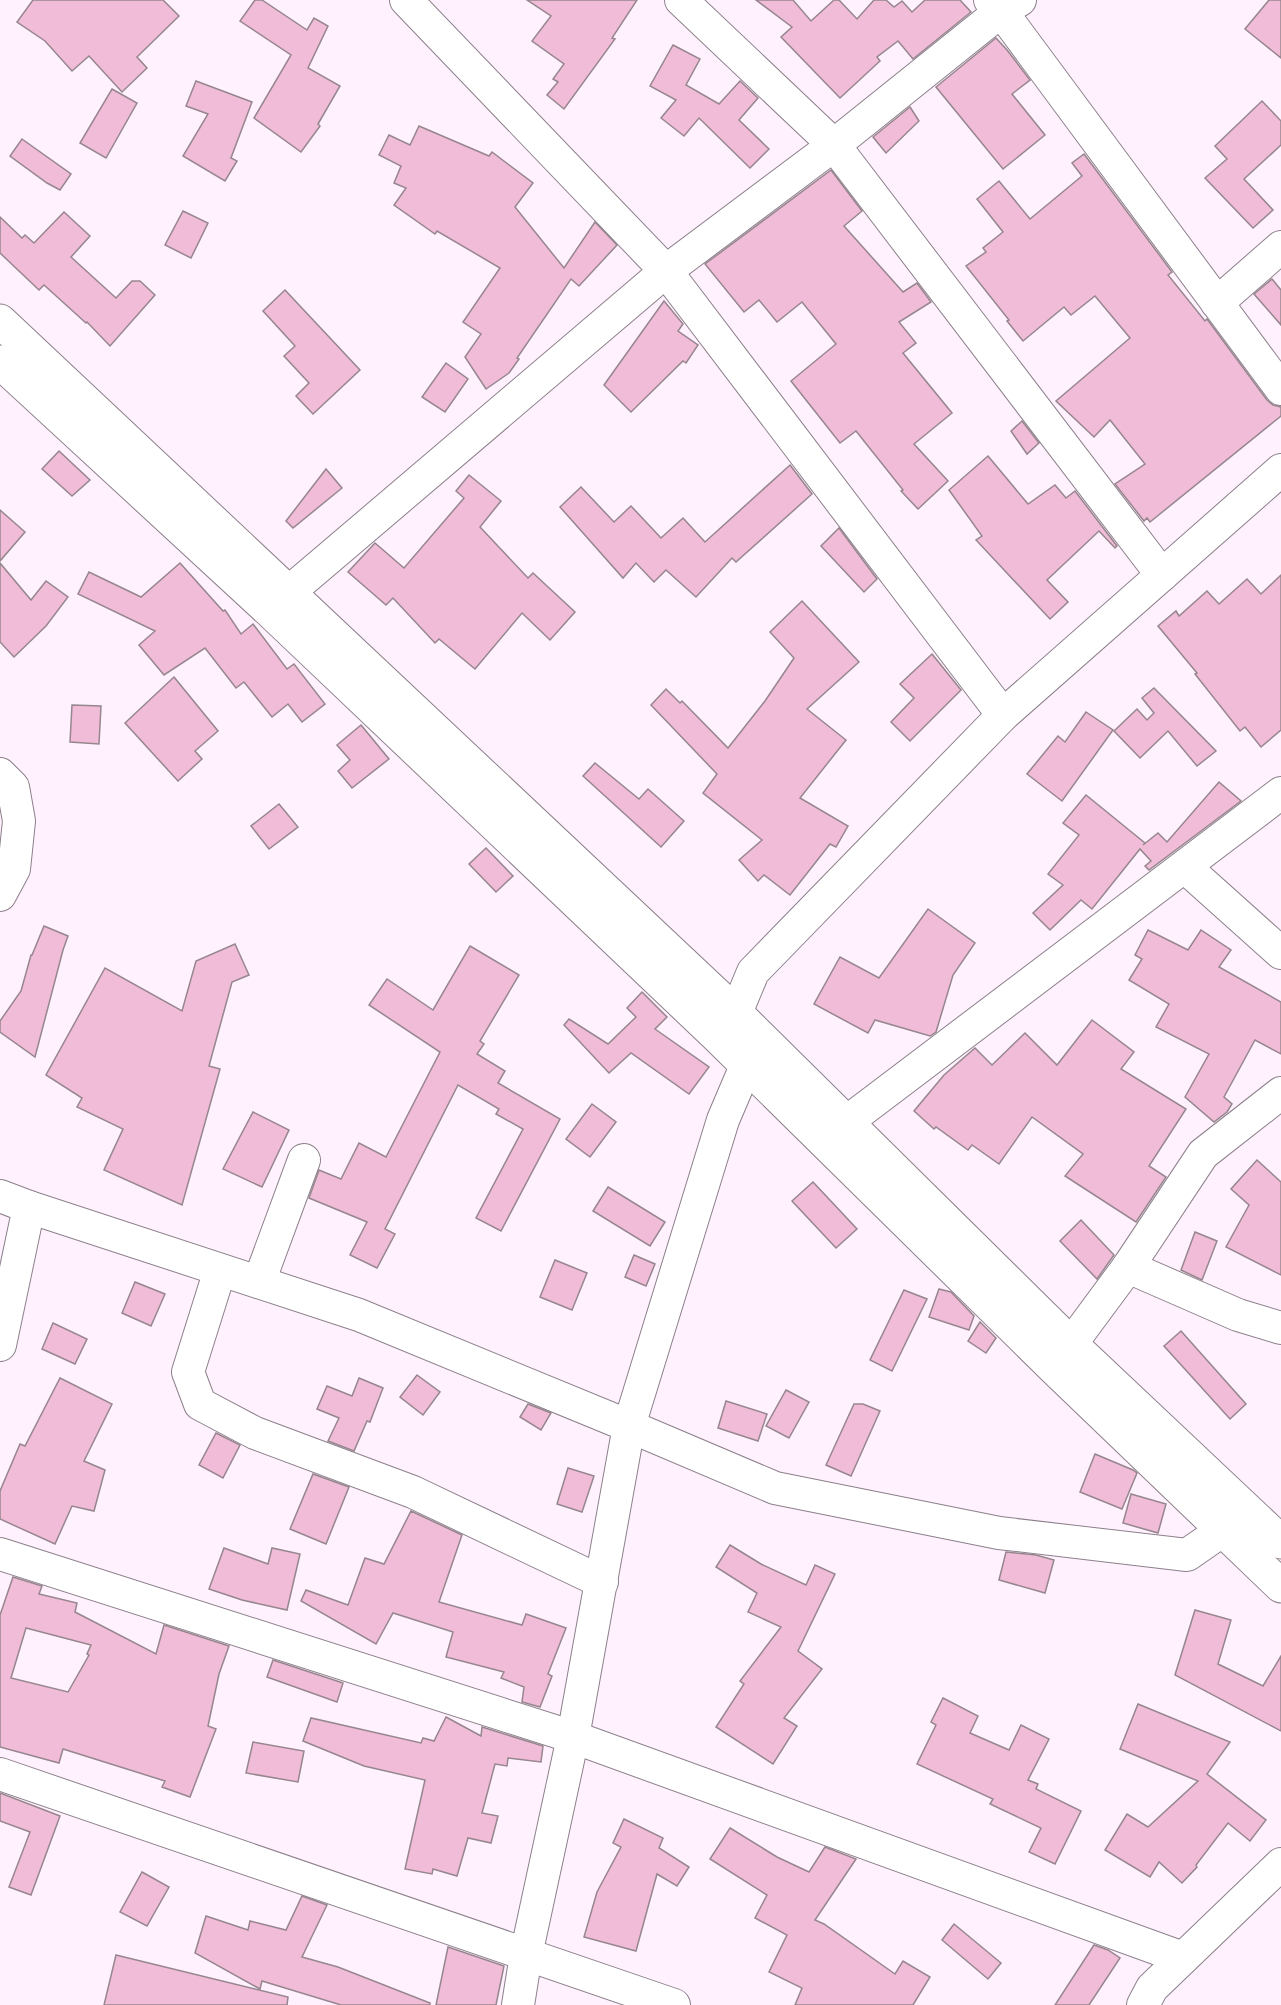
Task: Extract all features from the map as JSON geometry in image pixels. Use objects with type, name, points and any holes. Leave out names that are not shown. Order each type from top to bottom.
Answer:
[{"type":"main road","points":[[0,321],[280,602],[755,1053],[1054,1368],[1281,1587]]},
{"type":"main road","points":[[0,362],[280,602]]},
{"type":"main road","points":[[755,1053],[848,1122],[1071,1344],[1281,1542]]},
{"type":"street","points":[[406,0],[666,271],[1003,715]]},
{"type":"street","points":[[681,0],[834,145],[1162,575]]},
{"type":"street","points":[[280,602],[666,271],[834,145],[1004,4],[1281,389]]},
{"type":"street","points":[[1217,303],[1281,247]]},
{"type":"street","points":[[726,1025],[753,972],[1003,715],[1281,470]]},
{"type":"street","points":[[0,774],[13,787],[19,821],[14,869],[0,895]]},
{"type":"street","points":[[848,1122],[1281,793]]},
{"type":"street","points":[[1185,867],[1281,953]]},
{"type":"street","points":[[518,2005],[526,1955],[573,1737],[629,1426],[723,1120],[755,1053]]},
{"type":"street","points":[[1071,1344],[1128,1267],[1203,1154],[1281,1093]]},
{"type":"street","points":[[259,1282],[304,1160]]},
{"type":"street","points":[[0,1196],[359,1315],[776,1488],[999,1533],[1186,1555],[1222,1530]]},
{"type":"street","points":[[0,1345],[29,1207]]},
{"type":"street","points":[[1128,1267],[1238,1316],[1281,1328]]},
{"type":"street","points":[[220,1270],[188,1372],[200,1404],[255,1433],[413,1492],[602,1582]]},
{"type":"street","points":[[0,1554],[573,1737],[1184,1958]]},
{"type":"street","points":[[0,1774],[674,2005]]},
{"type":"street","points":[[1143,2005],[1152,1988],[1281,1864]]},
{"type":"building","points":[[33,0],[163,0],[179,16],[137,57],[147,68],[122,92],[89,56],[72,71],[45,41],[17,22]]},
{"type":"building","points":[[255,0],[262,0],[307,30],[314,18],[328,26],[308,68],[340,86],[318,124],[320,126],[301,152],[254,118],[291,55],[240,21]]},
{"type":"building","points":[[527,0],[637,0],[612,38],[615,39],[564,109],[547,95],[558,82],[553,79],[564,64],[532,41],[551,16]]},
{"type":"building","points":[[756,0],[793,0],[811,21],[834,0],[839,0],[857,19],[874,0],[886,0],[894,7],[902,1],[912,12],[925,0],[960,0],[971,12],[913,59],[898,41],[877,57],[880,61],[840,98],[781,37],[792,27]]},
{"type":"building","points":[[1269,0],[1281,0],[1281,58],[1245,29]]},
{"type":"building","points":[[996,38],[1030,80],[1012,94],[1045,135],[1003,169],[936,87]]},
{"type":"building","points":[[673,45],[700,59],[686,85],[719,104],[740,81],[758,98],[739,120],[769,149],[750,168],[699,118],[684,136],[661,118],[676,100],[650,86]]},
{"type":"building","points":[[196,81],[252,102],[231,158],[237,161],[225,181],[183,156],[208,114],[186,106]]},
{"type":"building","points":[[112,89],[137,103],[106,158],[80,143]]},
{"type":"building","points":[[1262,101],[1281,121],[1281,145],[1244,179],[1273,210],[1253,228],[1205,178],[1227,159],[1215,146]]},
{"type":"building","points":[[910,107],[919,121],[886,153],[873,137]]},
{"type":"building","points":[[419,126],[489,156],[492,152],[533,183],[515,207],[564,268],[595,222],[617,245],[579,286],[571,279],[509,373],[486,389],[465,357],[481,334],[463,322],[500,268],[437,231],[435,234],[394,205],[406,188],[394,183],[401,166],[379,155],[389,135],[410,145]]},
{"type":"building","points":[[22,139],[71,174],[60,190],[10,156]]},
{"type":"building","points":[[1084,154],[1172,272],[1168,275],[1205,321],[1207,319],[1267,400],[1281,407],[1281,416],[1150,522],[1147,518],[1144,521],[1115,484],[1145,464],[1110,420],[1094,437],[1056,401],[1130,338],[1095,296],[1071,315],[1064,307],[1023,341],[966,266],[986,252],[983,248],[1003,232],[977,199],[999,181],[1030,219],[1082,176],[1072,163]]},
{"type":"building","points":[[831,170],[862,211],[844,226],[903,292],[917,283],[931,302],[899,322],[916,343],[903,353],[952,413],[914,444],[948,481],[918,509],[901,491],[903,490],[856,431],[840,443],[791,381],[836,344],[802,302],[777,322],[759,300],[744,312],[705,264]]},
{"type":"building","points":[[183,211],[208,223],[191,258],[165,245]]},
{"type":"building","points":[[64,212],[90,236],[71,257],[116,298],[132,281],[140,281],[155,295],[110,346],[87,322],[44,285],[39,290],[0,253],[0,217],[22,238],[25,235],[34,243]]},
{"type":"building","points":[[1272,279],[1281,290],[1281,325],[1254,294]]},
{"type":"building","points":[[285,290],[360,370],[313,414],[296,396],[309,383],[284,356],[295,346],[263,311]]},
{"type":"building","points":[[664,301],[683,324],[678,331],[698,345],[686,363],[683,361],[631,412],[604,385]]},
{"type":"building","points":[[446,363],[468,379],[445,412],[422,397]]},
{"type":"building","points":[[1022,421],[1039,443],[1027,454],[1011,431]]},
{"type":"building","points":[[59,451],[90,480],[72,496],[42,469]]},
{"type":"building","points":[[988,456],[1028,504],[1055,485],[1066,498],[1075,491],[1117,546],[1115,548],[1099,531],[1047,580],[1068,602],[1050,619],[976,540],[982,536],[949,490]]},
{"type":"building","points":[[790,465],[812,494],[736,562],[732,558],[696,597],[666,570],[654,582],[636,563],[623,578],[560,507],[581,487],[614,522],[631,506],[661,538],[683,518],[705,542]]},
{"type":"building","points":[[326,469],[342,488],[293,528],[286,521]]},
{"type":"building","points":[[469,475],[501,501],[480,527],[528,578],[533,573],[575,612],[550,640],[522,613],[475,669],[439,639],[435,643],[393,598],[386,605],[348,572],[375,543],[404,568],[464,498],[456,491]]},
{"type":"building","points":[[0,510],[25,532],[0,561]]},
{"type":"building","points":[[839,528],[877,579],[864,592],[821,546]]},
{"type":"building","points":[[0,563],[31,600],[46,581],[68,597],[46,626],[14,657],[0,642]]},
{"type":"building","points":[[180,563],[223,611],[225,610],[241,634],[253,624],[287,669],[294,664],[325,704],[302,722],[288,704],[272,717],[244,682],[236,688],[205,648],[164,675],[139,645],[155,631],[78,594],[89,572],[141,597]]},
{"type":"building","points":[[1281,575],[1281,730],[1261,747],[1245,727],[1240,731],[1195,674],[1197,673],[1158,626],[1176,611],[1179,616],[1207,591],[1219,604],[1247,579],[1261,594]]},
{"type":"building","points":[[802,601],[859,662],[807,709],[846,740],[800,798],[848,826],[836,847],[830,844],[790,895],[764,875],[758,881],[739,860],[762,840],[703,793],[717,774],[651,705],[666,689],[680,703],[682,701],[728,748],[765,701],[794,658],[770,632]]},
{"type":"building","points":[[932,654],[961,690],[910,741],[891,722],[914,698],[900,684]]},
{"type":"building","points":[[174,677],[218,731],[195,751],[202,759],[178,781],[125,723]]},
{"type":"building","points":[[1154,688],[1216,751],[1197,766],[1168,731],[1140,758],[1114,731],[1137,709],[1147,720],[1154,713],[1142,698]]},
{"type":"building","points":[[72,705],[101,706],[99,744],[70,742]]},
{"type":"building","points":[[1086,712],[1113,730],[1062,801],[1027,774],[1058,736],[1065,742]]},
{"type":"building","points":[[361,725],[389,759],[352,788],[338,771],[350,760],[337,745]]},
{"type":"building","points":[[595,763],[639,799],[648,789],[684,821],[661,847],[583,776]]},
{"type":"building","points":[[1219,782],[1241,801],[1149,870],[1145,866],[1151,861],[1140,849],[1092,909],[1081,900],[1050,930],[1033,913],[1063,885],[1048,874],[1079,835],[1063,823],[1086,795],[1145,843],[1143,845],[1158,833],[1167,842]]},
{"type":"building","points":[[279,804],[298,827],[269,849],[251,826]]},
{"type":"building","points":[[486,848],[513,876],[496,892],[469,864]]},
{"type":"building","points":[[928,909],[975,943],[953,975],[936,1032],[930,1036],[875,1020],[868,1033],[814,1004],[840,957],[879,978]]},
{"type":"building","points":[[44,926],[68,936],[35,1057],[0,1032],[0,1021],[21,991],[31,955]]},
{"type":"building","points":[[1148,930],[1188,950],[1201,930],[1231,950],[1219,967],[1281,1002],[1281,1054],[1255,1040],[1224,1097],[1232,1104],[1227,1112],[1214,1122],[1185,1097],[1209,1054],[1156,1027],[1169,1004],[1129,980],[1142,959],[1135,955]]},
{"type":"building","points":[[235,944],[249,975],[232,982],[209,1066],[220,1069],[182,1205],[104,1170],[123,1129],[77,1107],[82,1098],[46,1075],[105,968],[182,1011],[196,961]]},
{"type":"building","points":[[470,946],[519,975],[480,1041],[484,1044],[477,1054],[505,1071],[498,1083],[560,1119],[501,1231],[476,1218],[523,1129],[496,1114],[499,1109],[458,1085],[385,1229],[395,1234],[377,1268],[350,1255],[367,1222],[309,1198],[319,1170],[341,1179],[359,1143],[386,1157],[440,1052],[369,1005],[387,979],[433,1010]]},
{"type":"building","points":[[642,992],[667,1017],[655,1029],[709,1067],[689,1094],[631,1053],[609,1073],[564,1025],[569,1019],[608,1044],[636,1017],[627,1008]]},
{"type":"building","points":[[1092,1020],[1134,1052],[1121,1069],[1186,1109],[1149,1166],[1166,1177],[1136,1222],[1065,1176],[1083,1154],[1032,1117],[999,1164],[972,1145],[968,1150],[936,1127],[934,1129],[914,1111],[944,1075],[975,1048],[992,1065],[1025,1033],[1057,1065]]},
{"type":"building","points":[[592,1104],[616,1122],[590,1157],[566,1139]]},
{"type":"building","points":[[253,1112],[289,1130],[262,1187],[223,1169]]},
{"type":"building","points":[[1257,1160],[1281,1182],[1281,1275],[1226,1247],[1249,1205],[1231,1189]]},
{"type":"building","points":[[813,1182],[857,1229],[836,1248],[792,1201]]},
{"type":"building","points":[[608,1187],[665,1222],[650,1246],[593,1211]]},
{"type":"building","points":[[1081,1220],[1114,1255],[1097,1279],[1060,1241]]},
{"type":"building","points":[[1195,1232],[1217,1241],[1202,1280],[1181,1270]]},
{"type":"building","points":[[634,1255],[655,1264],[646,1286],[625,1277]]},
{"type":"building","points":[[555,1260],[587,1273],[572,1310],[540,1297]]},
{"type":"building","points":[[135,1282],[165,1294],[151,1326],[122,1313]]},
{"type":"building","points":[[939,1289],[951,1292],[974,1316],[969,1330],[929,1317]]},
{"type":"building","points":[[904,1290],[927,1299],[892,1371],[870,1360]]},
{"type":"building","points":[[980,1322],[996,1338],[986,1353],[968,1341]]},
{"type":"building","points":[[53,1323],[87,1339],[75,1364],[42,1349]]},
{"type":"building","points":[[1181,1331],[1246,1404],[1230,1419],[1164,1346]]},
{"type":"building","points":[[417,1375],[440,1392],[423,1415],[400,1397]]},
{"type":"building","points":[[60,1378],[112,1404],[84,1461],[105,1470],[94,1511],[72,1506],[55,1544],[0,1519],[0,1491],[20,1444],[25,1446]]},
{"type":"building","points":[[359,1378],[383,1388],[370,1422],[367,1421],[354,1451],[328,1441],[339,1418],[317,1409],[327,1386],[352,1396]]},
{"type":"building","points":[[786,1390],[809,1402],[789,1438],[766,1426]]},
{"type":"building","points":[[726,1401],[767,1414],[758,1441],[718,1428]]},
{"type":"building","points":[[528,1404],[551,1413],[541,1430],[520,1417]]},
{"type":"building","points":[[854,1404],[863,1404],[880,1411],[851,1476],[826,1465]]},
{"type":"building","points":[[216,1433],[240,1445],[223,1478],[199,1465]]},
{"type":"building","points":[[1095,1454],[1137,1473],[1122,1509],[1080,1492]]},
{"type":"building","points":[[568,1468],[594,1476],[582,1512],[557,1504]]},
{"type":"building","points":[[313,1474],[349,1487],[326,1544],[290,1529]]},
{"type":"building","points":[[1131,1494],[1166,1504],[1158,1533],[1123,1523]]},
{"type":"building","points":[[411,1511],[462,1535],[439,1602],[522,1625],[526,1614],[566,1628],[548,1674],[552,1676],[540,1707],[522,1702],[524,1687],[501,1678],[504,1672],[446,1657],[453,1632],[393,1613],[376,1644],[301,1601],[306,1590],[348,1605],[365,1558],[384,1564]]},
{"type":"building","points":[[730,1545],[761,1564],[806,1585],[815,1565],[835,1574],[798,1651],[822,1669],[784,1718],[797,1726],[773,1764],[716,1727],[744,1684],[740,1681],[781,1627],[748,1612],[757,1593],[716,1567]]},
{"type":"building","points":[[224,1548],[268,1564],[272,1548],[300,1554],[287,1610],[242,1600],[209,1589]]},
{"type":"building","points":[[1006,1552],[1036,1555],[1054,1560],[1045,1593],[999,1580]]},
{"type":"building","points":[[13,1577],[42,1586],[39,1594],[77,1603],[75,1612],[156,1654],[164,1625],[229,1646],[219,1674],[208,1726],[216,1729],[190,1797],[162,1787],[165,1781],[63,1749],[59,1763],[0,1747],[0,1615]],"holes":[[[26,1628],[91,1645],[87,1654],[89,1655],[68,1692],[11,1678]]]},
{"type":"building","points":[[1195,1610],[1231,1620],[1218,1664],[1263,1686],[1281,1656],[1281,1731],[1175,1675]]},
{"type":"building","points":[[273,1660],[343,1683],[337,1702],[267,1677]]},
{"type":"building","points":[[943,1698],[978,1716],[970,1733],[1009,1750],[1021,1725],[1049,1739],[1028,1780],[1038,1784],[1036,1789],[1081,1811],[1055,1864],[1029,1852],[1041,1828],[990,1804],[993,1799],[917,1764],[936,1725],[931,1722]]},
{"type":"building","points":[[1138,1704],[1230,1742],[1207,1774],[1266,1820],[1250,1841],[1228,1823],[1196,1865],[1197,1867],[1182,1883],[1159,1862],[1150,1877],[1105,1850],[1127,1814],[1148,1827],[1198,1781],[1120,1749]]},
{"type":"building","points":[[446,1717],[481,1736],[482,1727],[543,1746],[541,1762],[508,1758],[507,1766],[495,1764],[482,1813],[498,1816],[491,1843],[468,1838],[457,1876],[433,1869],[432,1874],[405,1869],[425,1780],[364,1766],[303,1741],[311,1718],[421,1743],[423,1738],[434,1741]]},
{"type":"building","points":[[253,1742],[304,1751],[298,1782],[246,1773]]},
{"type":"building","points":[[0,1793],[60,1816],[31,1895],[9,1887],[30,1832],[0,1821]]},
{"type":"building","points":[[624,1819],[663,1838],[659,1848],[689,1867],[677,1886],[657,1874],[636,1951],[584,1937],[597,1892],[621,1847],[613,1843]]},
{"type":"building","points":[[730,1828],[777,1857],[809,1872],[825,1847],[856,1859],[815,1920],[895,1974],[903,1961],[930,1977],[913,2005],[795,2005],[802,1988],[769,1972],[787,1935],[755,1918],[767,1895],[710,1859]]},
{"type":"building","points":[[142,1872],[169,1887],[147,1926],[120,1912]]},
{"type":"building","points":[[302,1896],[327,1905],[302,1957],[338,1967],[430,2003],[430,2005],[341,2005],[262,1981],[260,1989],[195,1953],[206,1916],[248,1930],[250,1921],[286,1930]]},
{"type":"building","points":[[954,1924],[1001,1963],[988,1979],[942,1940]]},
{"type":"building","points":[[1094,1945],[1120,1958],[1089,2005],[1055,2005]]},
{"type":"building","points":[[448,1947],[504,1966],[496,2005],[436,2005]]},
{"type":"building","points":[[116,1955],[288,1997],[287,2005],[104,2005]]}]
